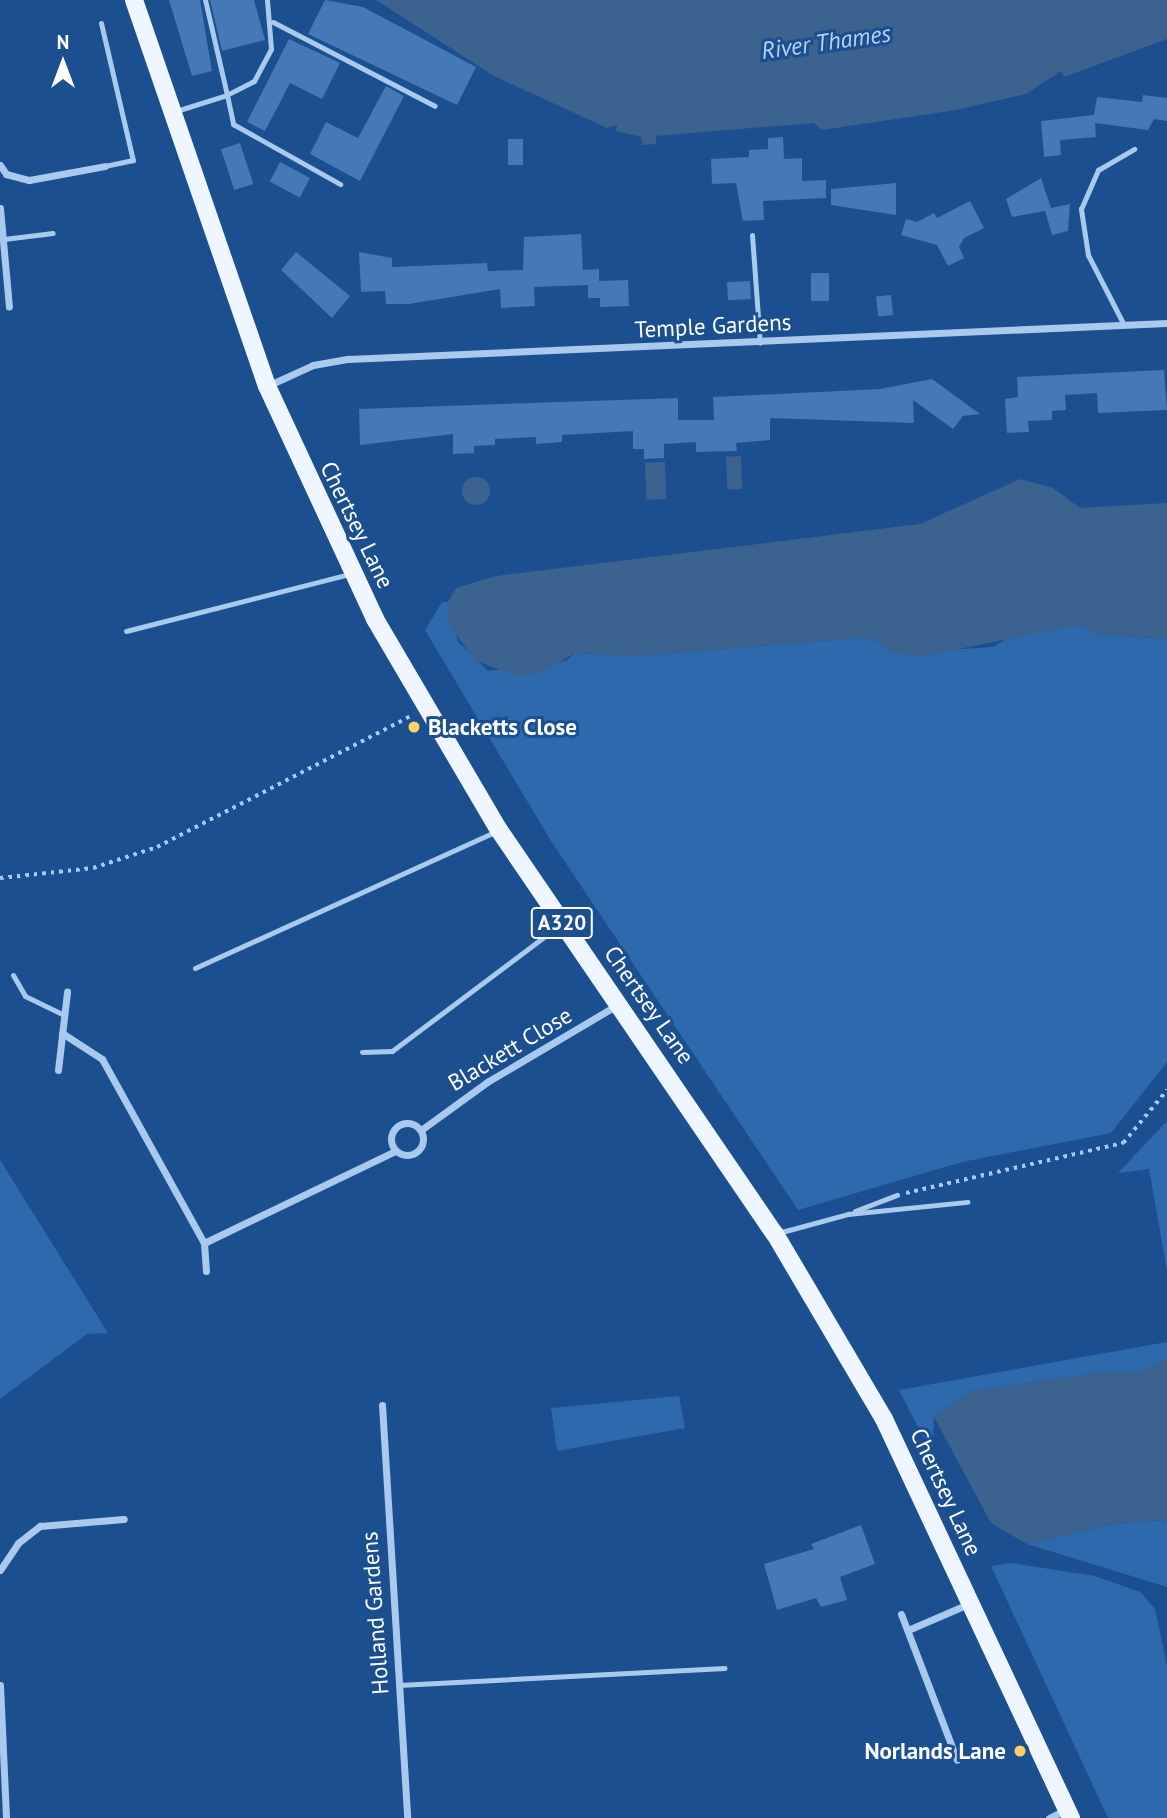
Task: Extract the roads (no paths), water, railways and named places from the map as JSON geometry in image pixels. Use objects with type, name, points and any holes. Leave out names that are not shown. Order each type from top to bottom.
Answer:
[{"type":"main road","name":"Chertsey Lane","points":[[134,0],[169,113],[267,386],[352,573],[424,707],[499,830],[775,1234],[884,1419],[1069,1814]]},
{"type":"street","points":[[0,165],[6,174],[29,180],[105,166]]},
{"type":"street","points":[[0,183],[6,174]]},
{"type":"street","points":[[0,208],[5,239],[1,253],[9,307]]},
{"type":"street","name":"Temple Gardens","points":[[267,386],[313,365],[348,359],[760,343],[1167,323]]},
{"type":"street","points":[[58,1070],[67,992]]},
{"type":"street","name":"Blackett Close","points":[[421,1130],[488,1082],[620,1004]]},
{"type":"street","points":[[62,1033],[102,1059],[204,1243],[206,1270]]},
{"type":"street","name":"Blackett Close","points":[[395,1151],[390,1137],[397,1126],[404,1122],[421,1130]]},
{"type":"street","name":"Blackett Close","points":[[204,1243],[395,1151],[415,1153],[423,1144],[421,1130]]},
{"type":"street","name":"Holland Gardens","points":[[382,1405],[407,1818]]},
{"type":"street","points":[[0,1570],[40,1526],[124,1519]]},
{"type":"street","points":[[908,1630],[971,1602]]},
{"type":"street","points":[[901,1614],[957,1760]]},
{"type":"street","points":[[0,1685],[6,1818]]},
{"type":"street","points":[[1049,1818],[1069,1814]]},
{"type":"lane","points":[[205,0],[233,124],[244,136],[340,184]]},
{"type":"lane","points":[[169,113],[227,95],[254,82],[271,49],[273,22],[267,0]]},
{"type":"lane","points":[[273,22],[435,106]]},
{"type":"lane","points":[[101,23],[133,160],[105,166]]},
{"type":"lane","points":[[1124,325],[1088,255],[1082,209],[1098,170],[1134,149]]},
{"type":"lane","points":[[5,239],[53,233]]},
{"type":"lane","points":[[752,235],[760,343]]},
{"type":"lane","points":[[126,631],[352,573]]},
{"type":"lane","points":[[195,968],[499,830]]},
{"type":"lane","points":[[362,1052],[392,1051],[562,923]]},
{"type":"lane","points":[[13,975],[25,996],[64,1015]]},
{"type":"lane","points":[[775,1234],[848,1214],[897,1195]]},
{"type":"lane","points":[[848,1214],[967,1202]]},
{"type":"lane","points":[[399,1685],[725,1668]]},
{"type":"water","name":"River Thames","points":[[376,0],[1167,0],[1167,39],[1064,77],[1061,71],[1026,94],[956,110],[822,130],[814,123],[656,136],[656,144],[642,145],[641,137],[616,131],[617,125],[607,128],[494,76]]},
{"type":"water","points":[[741,456],[742,489],[727,490],[726,457]]},
{"type":"water","points":[[665,462],[666,499],[646,500],[645,463]]},
{"type":"water","points":[[476,477],[486,481],[490,491],[486,501],[476,505],[466,501],[462,491],[466,481]]},
{"type":"water","points":[[1020,479],[1053,488],[1080,508],[1167,503],[1167,639],[1097,634],[1077,625],[919,657],[895,653],[869,637],[635,656],[575,653],[540,673],[516,676],[474,660],[449,624],[448,602],[456,588],[496,576],[920,524]]},
{"type":"water","points":[[1167,1358],[1167,1520],[1117,1523],[1027,1544],[991,1523],[934,1417],[969,1392],[1102,1372],[1139,1373]]},
{"type":"place","name":"Blacketts Close","points":[[414,727]]},
{"type":"place","name":"Norlands Lane","points":[[1020,1751]]}]
